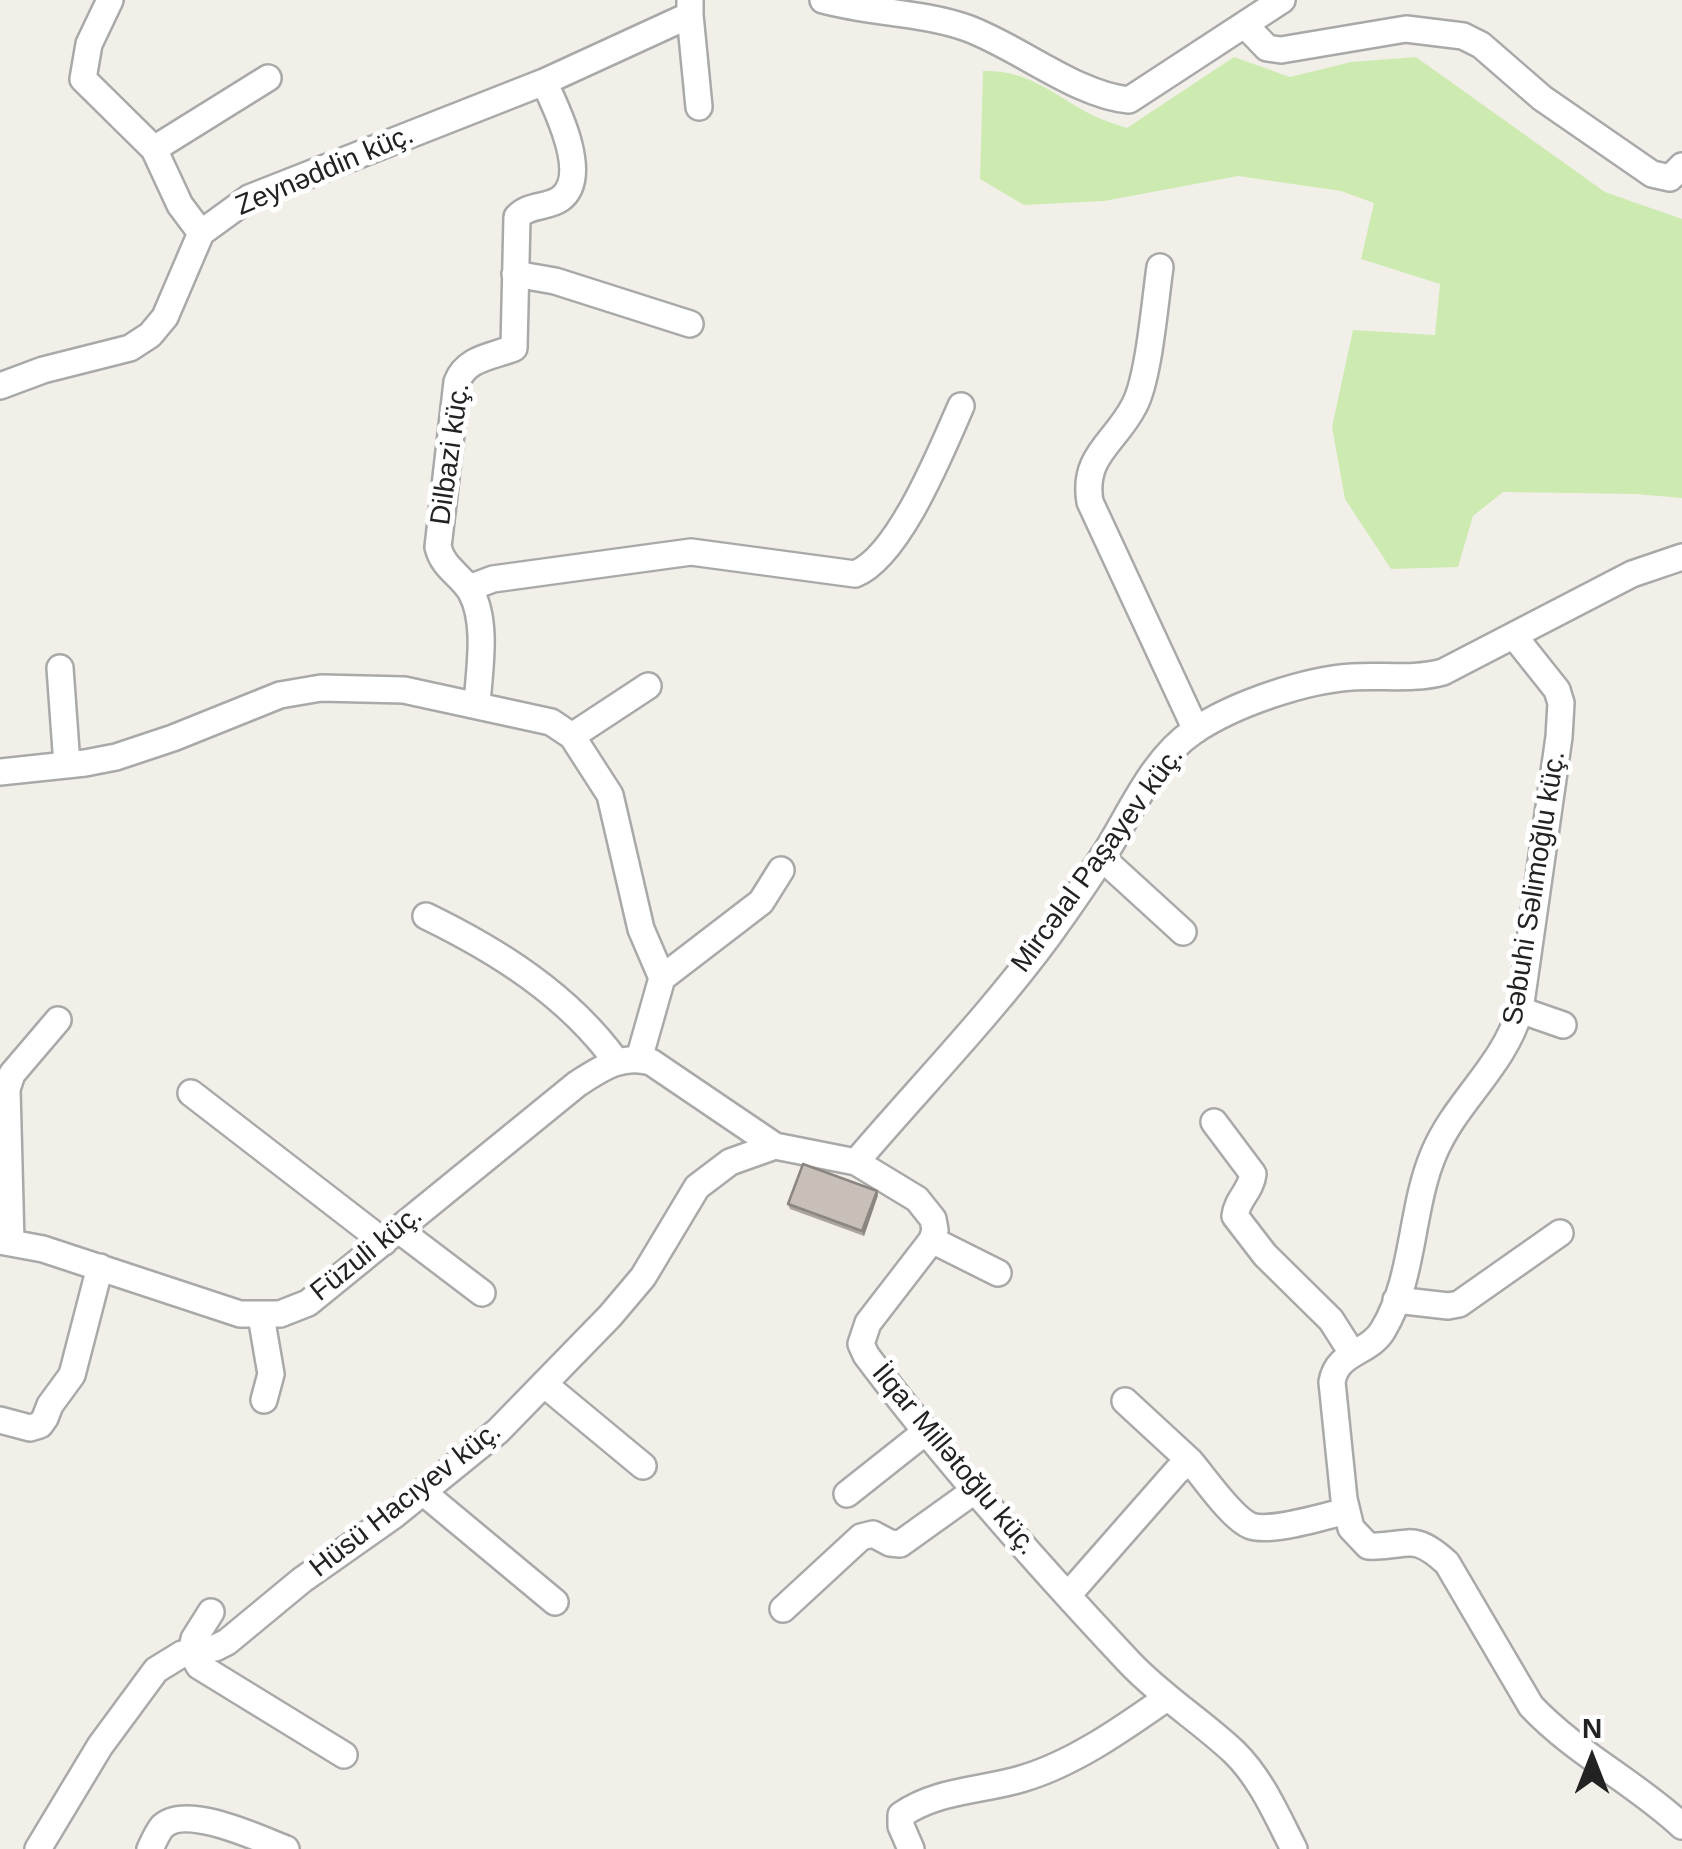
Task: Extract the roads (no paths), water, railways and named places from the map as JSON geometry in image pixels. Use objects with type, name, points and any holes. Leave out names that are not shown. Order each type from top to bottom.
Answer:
[{"type":"street","points":[[0,386],[43,370],[130,348],[150,336],[165,317],[201,233],[180,205],[154,149],[83,79],[88,44],[110,0]]},
{"type":"street","points":[[823,0],[966,28],[1030,57],[1084,88],[1110,99],[1128,100],[1282,0]]},
{"type":"street","points":[[690,8],[699,107]]},
{"type":"street","name":"Zeynəddin küç.","points":[[201,233],[249,198],[544,82],[690,8]]},
{"type":"street","points":[[1245,25],[1267,48],[1281,50],[1406,29],[1463,36],[1481,45],[1542,98],[1652,174],[1670,178],[1682,166]]},
{"type":"street","points":[[154,149],[268,78]]},
{"type":"street","name":"Dilbazi küç.","points":[[477,705],[476,603],[469,588],[441,560],[438,547],[457,382],[469,364],[514,348],[517,216],[523,210],[559,200],[568,189],[572,174],[570,146],[544,82]]},
{"type":"street","points":[[1160,267],[1136,404],[1091,465],[1087,483],[1090,502],[1196,730]]},
{"type":"street","points":[[515,274],[555,280],[690,324]]},
{"type":"street","points":[[469,588],[493,578],[692,552],[855,574],[868,569],[913,510],[961,406]]},
{"type":"street","name":"Mircəlal Paşayev küç.","points":[[856,1162],[1046,940],[1168,755],[1196,730],[1278,693],[1318,682],[1366,676],[1424,677],[1443,672],[1632,574],[1682,557]]},
{"type":"street","name":"Səbuhi Səlimoğlu küç.","points":[[1347,1511],[1332,1382],[1339,1362],[1374,1341],[1383,1330],[1396,1300],[1434,1151],[1501,1055],[1513,1035],[1520,1010],[1561,703],[1558,690],[1514,636]]},
{"type":"street","points":[[60,668],[67,765]]},
{"type":"street","points":[[0,772],[116,757],[174,738],[280,694],[321,688],[368,686],[404,690],[551,722],[572,736],[610,795],[641,929],[662,978]]},
{"type":"street","points":[[572,736],[648,686]]},
{"type":"street","points":[[1102,858],[1182,932]]},
{"type":"street","points":[[627,1060],[662,978],[760,902],[781,870]]},
{"type":"street","points":[[426,916],[470,937],[524,972],[627,1060],[660,1066],[775,1146],[856,1162],[917,1198],[928,1209],[935,1230],[932,1240],[998,1272]]},
{"type":"street","points":[[1520,1010],[1563,1025]]},
{"type":"street","points":[[6,1241],[7,1089],[12,1074],[58,1020]]},
{"type":"street","name":"Füzuli küç.","points":[[6,1241],[240,1314],[280,1314],[308,1303],[578,1084],[627,1060]]},
{"type":"street","points":[[191,1093],[391,1236],[482,1293]]},
{"type":"street","points":[[1214,1122],[1253,1174],[1252,1186],[1237,1203],[1235,1216],[1265,1255],[1332,1320],[1352,1353]]},
{"type":"street","name":"Hüsü Hacıyev küç.","points":[[38,1849],[100,1746],[156,1670],[170,1660],[227,1642],[498,1431],[643,1276],[697,1186],[730,1162],[775,1146]]},
{"type":"street","points":[[1396,1300],[1459,1304],[1560,1233]]},
{"type":"street","name":"İlqar Millətoğlu küç.","points":[[932,1240],[868,1323],[861,1344],[924,1433],[974,1491],[1165,1699],[1246,1765],[1294,1849]]},
{"type":"street","points":[[0,1420],[30,1428],[40,1425],[45,1418],[72,1375],[100,1268]]},
{"type":"street","points":[[260,1316],[271,1374],[264,1400]]},
{"type":"street","points":[[544,1384],[643,1466]]},
{"type":"street","points":[[1125,1401],[1190,1461],[1240,1519],[1252,1527],[1271,1527],[1347,1511],[1350,1528],[1368,1546],[1412,1541],[1430,1548],[1446,1563],[1532,1706],[1549,1725],[1682,1826]]},
{"type":"street","points":[[847,1494],[924,1433]]},
{"type":"street","points":[[1069,1594],[1190,1461]]},
{"type":"street","points":[[783,1609],[860,1538],[873,1534],[890,1544],[900,1544],[974,1491]]},
{"type":"street","points":[[424,1492],[555,1602]]},
{"type":"street","points":[[211,1612],[194,1639],[191,1652],[208,1674],[344,1756]]},
{"type":"street","points":[[911,1849],[900,1826],[901,1815],[917,1804],[968,1788],[1022,1779],[1044,1770],[1118,1732],[1165,1699]]},
{"type":"street","points":[[150,1849],[162,1826],[176,1820],[224,1826],[286,1849]]}]
